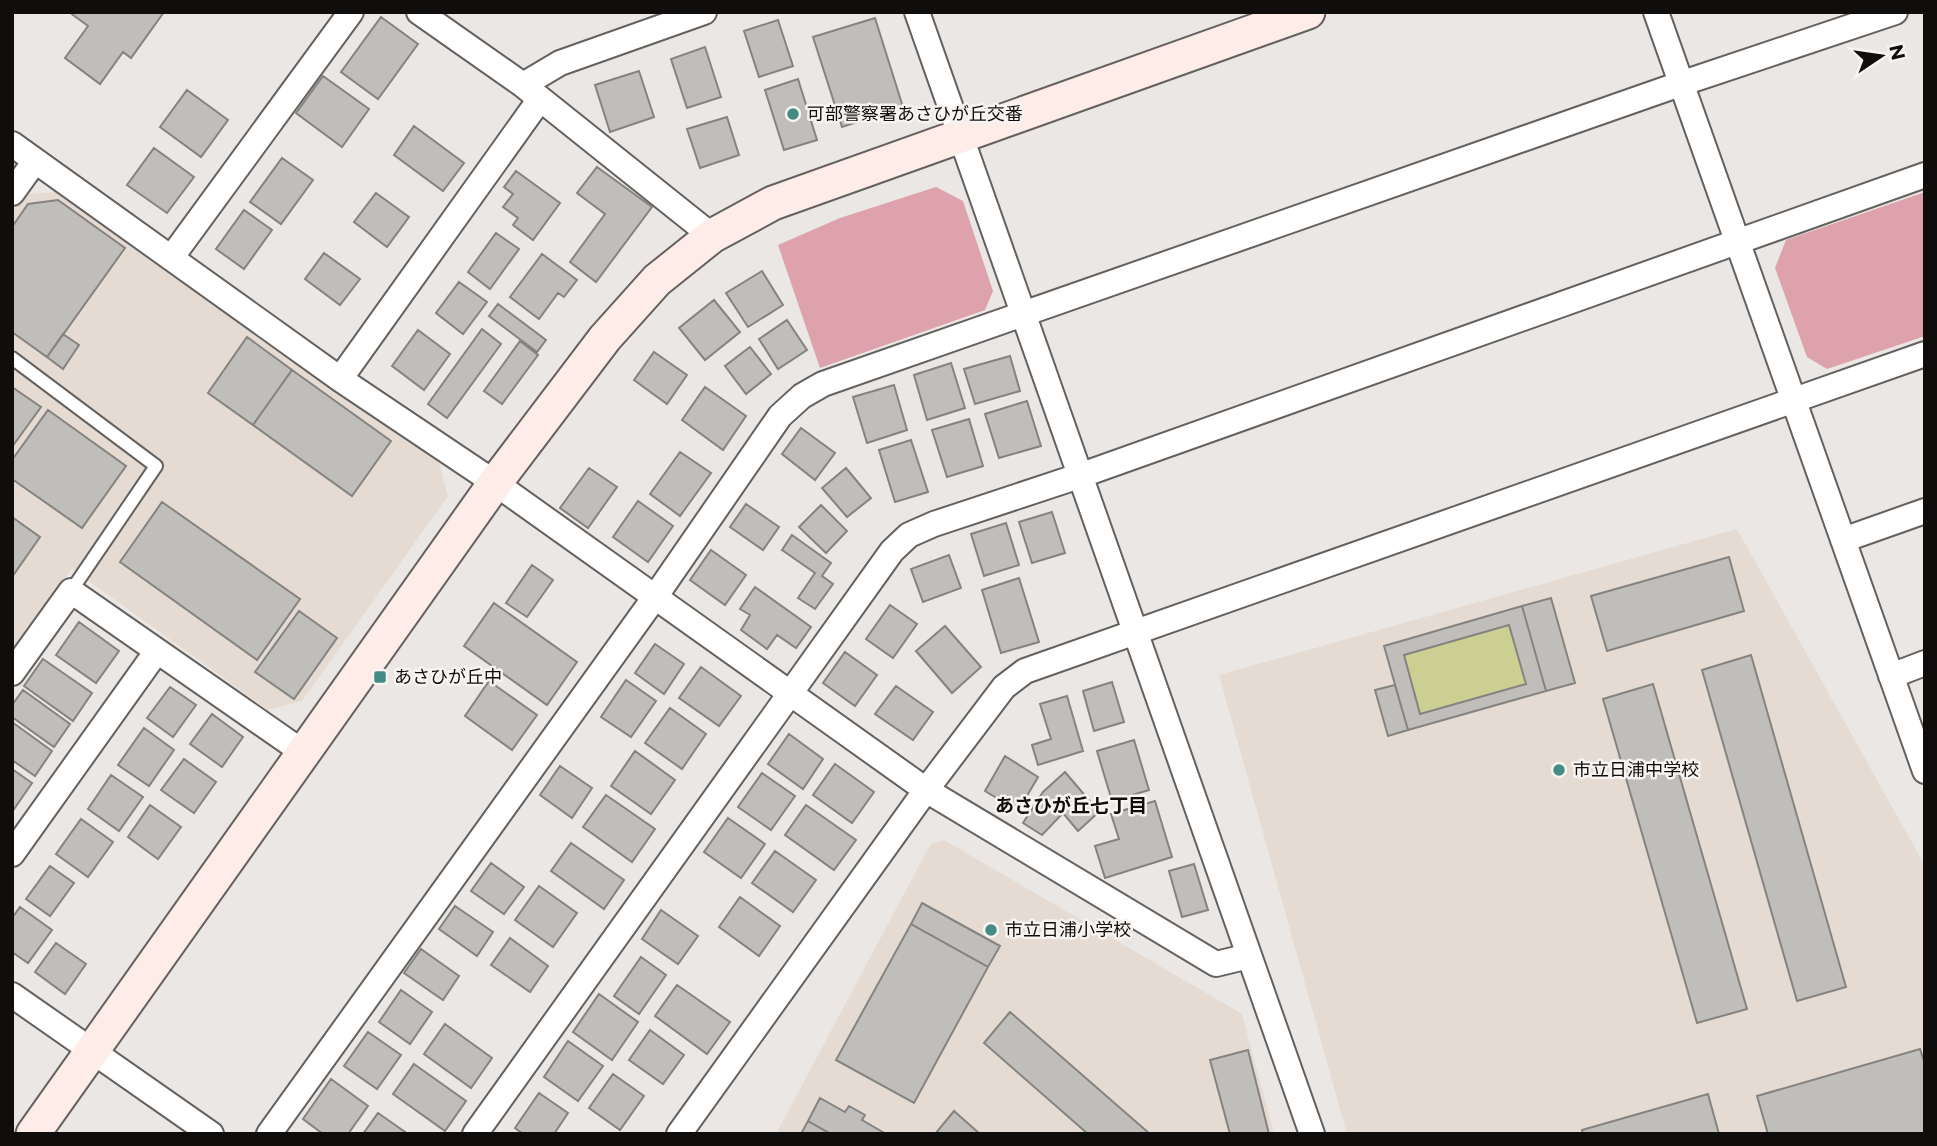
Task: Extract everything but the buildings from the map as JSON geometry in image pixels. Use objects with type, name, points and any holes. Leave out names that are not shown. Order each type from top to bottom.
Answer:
[{"type":"street","points":[[171,258],[351,12]]},
{"type":"street","points":[[419,12],[532,92],[712,236]]},
{"type":"street","points":[[340,379],[532,92],[560,62],[704,12]]},
{"type":"street","points":[[916,12],[1312,1134]]},
{"type":"street","points":[[33,1134],[495,483],[605,338],[657,280],[712,236],[773,203],[1308,12]]},
{"type":"street","points":[[1656,12],[1925,771]]},
{"type":"street","points":[[269,1134],[654,597],[780,416],[802,396],[823,384],[1680,84],[1895,12]]},
{"type":"street","points":[[12,144],[340,379],[495,483],[926,790],[1216,964],[1249,956]]},
{"type":"street","points":[[12,193],[35,161]]},
{"type":"street","points":[[475,1134],[892,551],[909,536],[934,524],[1079,476],[1925,175]]},
{"type":"street","points":[[680,1134],[926,790],[1004,687],[1025,671],[1925,354]]},
{"type":"street","points":[[1843,540],[1925,511]]},
{"type":"street","points":[[12,673],[71,591],[304,754]]},
{"type":"street","points":[[12,854],[157,651]]},
{"type":"street","points":[[1891,676],[1925,663]]},
{"type":"street","points":[[12,995],[211,1134]]},
{"type":"lane","points":[[12,358],[156,466],[71,591]]},
{"type":"shaded area","points":[[936,187],[963,201],[993,291],[985,310],[820,368],[778,245],[840,218]]},
{"type":"shaded area","points":[[62,192],[439,462],[448,496],[302,701],[268,710],[72,569],[12,651],[12,212],[25,194]]},
{"type":"shaded area","points":[[1925,192],[1925,336],[1827,369],[1807,357],[1775,268],[1786,240]]},
{"type":"shaded area","name":"市立日浦中学校","points":[[1737,529],[1925,866],[1925,1134],[1347,1134],[1219,675]]},
{"type":"shaded area","points":[[1509,625],[1526,684],[1420,714],[1404,655]]},
{"type":"shaded area","name":"市立日浦小学校","points":[[944,840],[1242,1014],[1274,1134],[776,1134],[930,845]]},
{"type":"place","name":"可部警察署あさひが丘交番","points":[[793,114]]},
{"type":"place","name":"あさひが丘中","points":[[380,677]]},
{"type":"place","name":"市立日浦中学校","points":[[1559,770]]},
{"type":"place","name":"市立日浦小学校","points":[[991,930]]},
{"type":"district","name":"あさひが丘七丁目","points":[[1071,805]]}]
